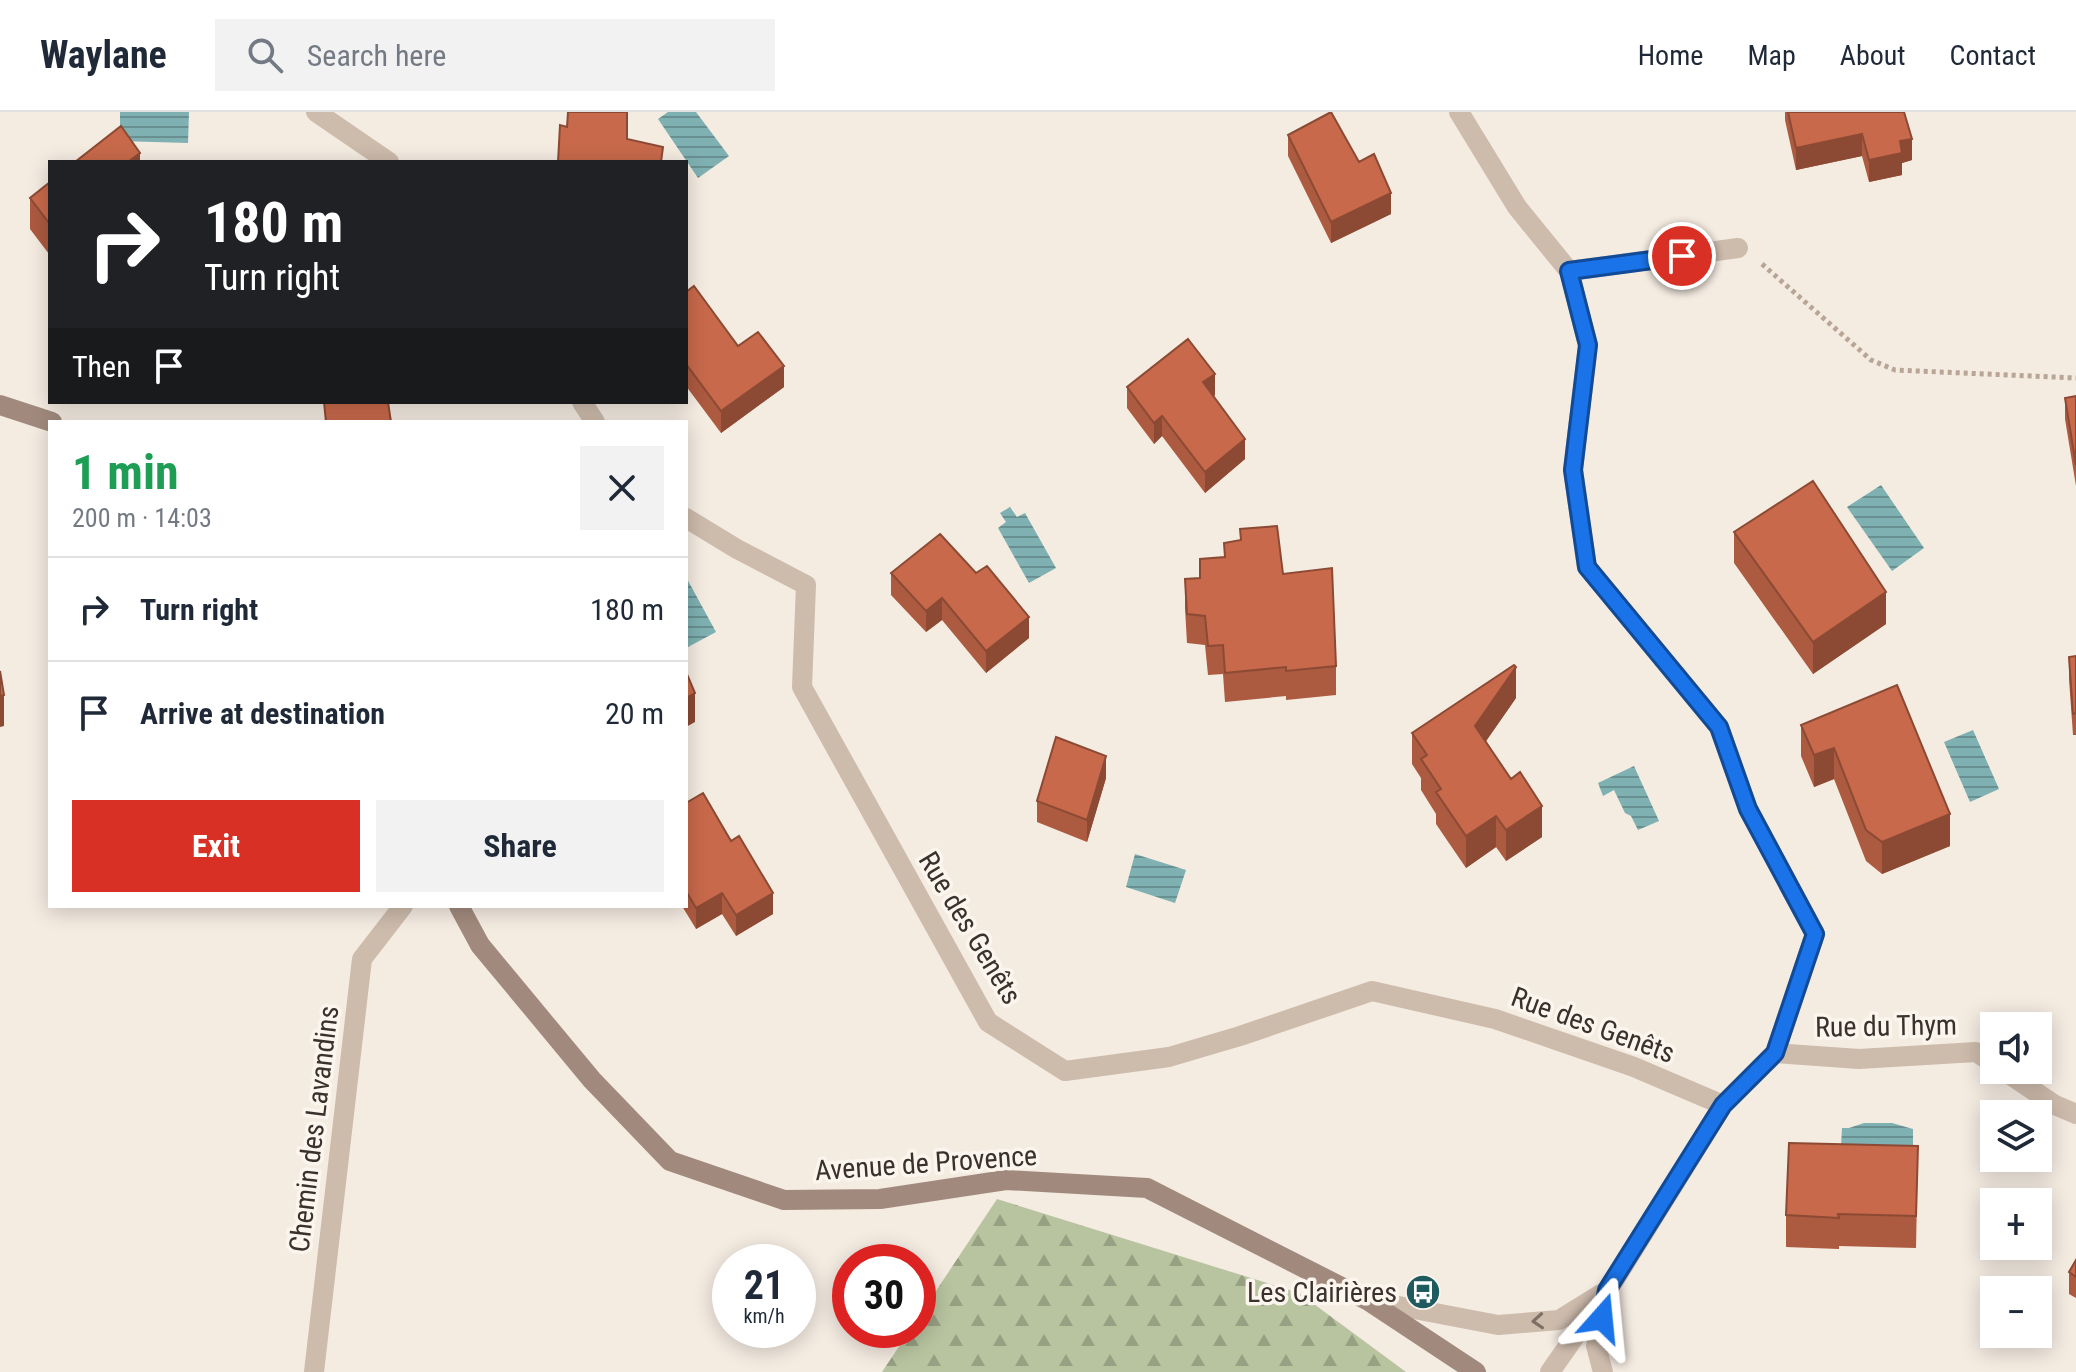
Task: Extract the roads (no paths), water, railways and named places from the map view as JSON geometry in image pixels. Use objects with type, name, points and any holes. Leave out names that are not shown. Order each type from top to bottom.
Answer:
[{"type":"street","points":[[316,112],[386,160]]},
{"type":"street","points":[[1459,112],[1517,207],[1569,271],[1588,345],[1573,470],[1587,567],[1719,727],[1748,809],[1815,934],[1775,1053],[1723,1105],[1607,1290],[1550,1372]]},
{"type":"street","points":[[1569,271],[1738,248]]},
{"type":"street","points":[[0,405],[48,421]]},
{"type":"street","name":"Rue des Genêts","points":[[688,519],[806,585],[802,687],[988,1022],[1065,1071],[1169,1057],[1372,991],[1495,1019],[1634,1067],[1723,1105]]},
{"type":"street","name":"Chemin des Lavandins","points":[[314,1372],[362,959],[401,908]]},
{"type":"street","name":"Avenue de Provence","points":[[460,908],[480,945],[510,982],[592,1080],[670,1161],[784,1200],[880,1199],[1006,1180],[1147,1188],[1367,1300],[1476,1372]]},
{"type":"street","name":"Rue du Thym","points":[[1775,1053],[1859,1059],[1976,1052],[1980,1055]]},
{"type":"street","points":[[2024,1084],[2055,1105],[2076,1114]]},
{"type":"street","points":[[1367,1300],[1498,1325],[1559,1320],[1607,1290]]},
{"type":"street","points":[[1603,1372],[1596,1346],[1607,1290]]},
{"type":"water","points":[[120,112],[189,112],[188,143],[120,141]]},
{"type":"water","points":[[668,112],[696,112],[729,156],[698,178],[658,119]]},
{"type":"water","points":[[1881,485],[1924,548],[1892,571],[1847,507]]},
{"type":"water","points":[[1010,507],[1017,517],[1025,513],[1056,568],[1029,583],[998,528],[1006,522],[1000,513]]},
{"type":"water","points":[[688,581],[716,632],[688,647]]},
{"type":"water","points":[[1973,730],[1999,789],[1970,802],[1944,742]]},
{"type":"water","points":[[1634,766],[1659,821],[1638,830],[1631,816],[1625,813],[1614,790],[1603,796],[1598,783]]},
{"type":"water","points":[[1135,854],[1186,870],[1175,903],[1126,887]]},
{"type":"water","points":[[1864,1123],[1892,1123],[1913,1129],[1913,1151],[1841,1146],[1842,1128]]},
{"type":"place","name":"Les Clairières","points":[[1423,1292]]}]
